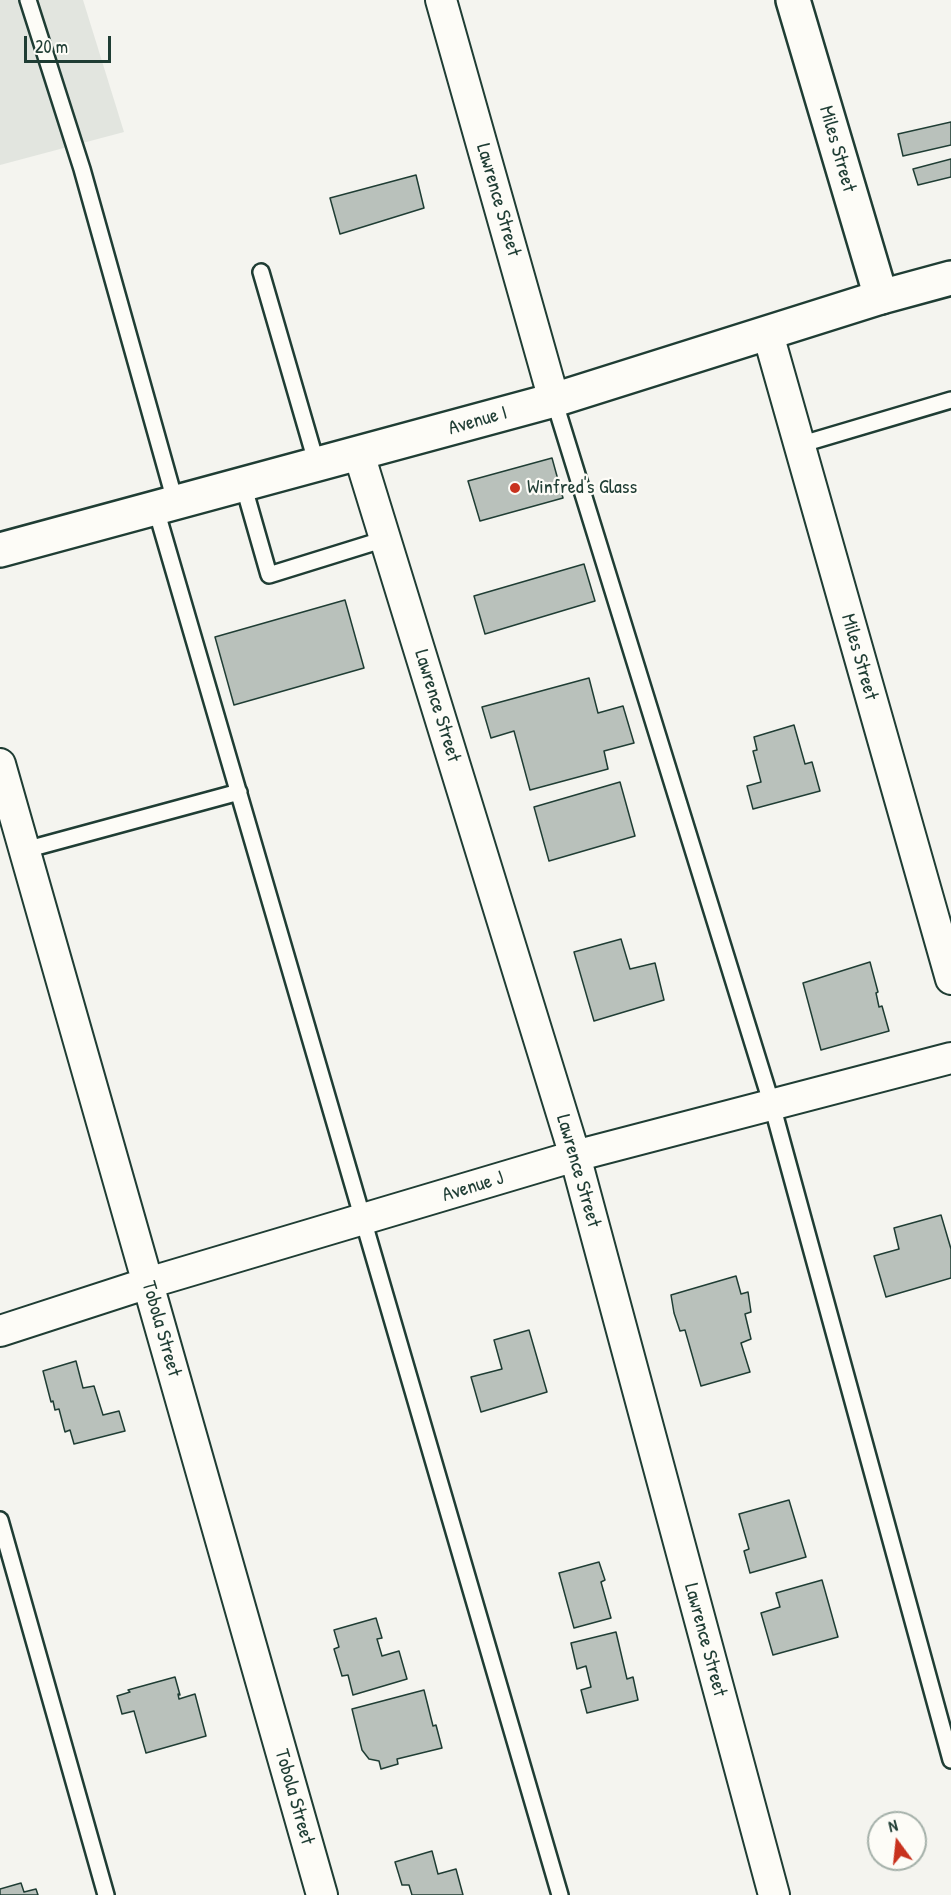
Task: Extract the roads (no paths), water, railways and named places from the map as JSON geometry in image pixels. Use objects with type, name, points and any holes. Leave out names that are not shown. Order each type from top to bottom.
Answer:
[{"type":"main road","name":"Miles Street","points":[[793,0],[881,297]]},
{"type":"main road","name":"Avenue I","points":[[0,550],[554,400],[881,297],[951,278]]},
{"type":"street","name":"Lawrence Street","points":[[441,0],[554,400]]},
{"type":"street","name":"Miles Street","points":[[768,334],[951,979]]},
{"type":"street","name":"Lawrence Street","points":[[359,454],[575,1156],[774,1895]]},
{"type":"street","name":"Tobola Street","points":[[0,764],[322,1895]]},
{"type":"street","name":"Avenue J","points":[[0,1332],[148,1283],[575,1156],[951,1058]]},
{"type":"lane","points":[[28,0],[82,169],[239,792],[560,1895]]},
{"type":"lane","points":[[261,272],[317,465]]},
{"type":"lane","points":[[554,400],[772,1105],[951,1760]]},
{"type":"lane","points":[[799,445],[951,400]]},
{"type":"lane","points":[[243,484],[269,575],[386,539]]},
{"type":"lane","points":[[25,850],[239,792]]},
{"type":"lane","points":[[0,1520],[106,1895]]},
{"type":"place","name":"Winfred's Glass","points":[[515,488]]}]
